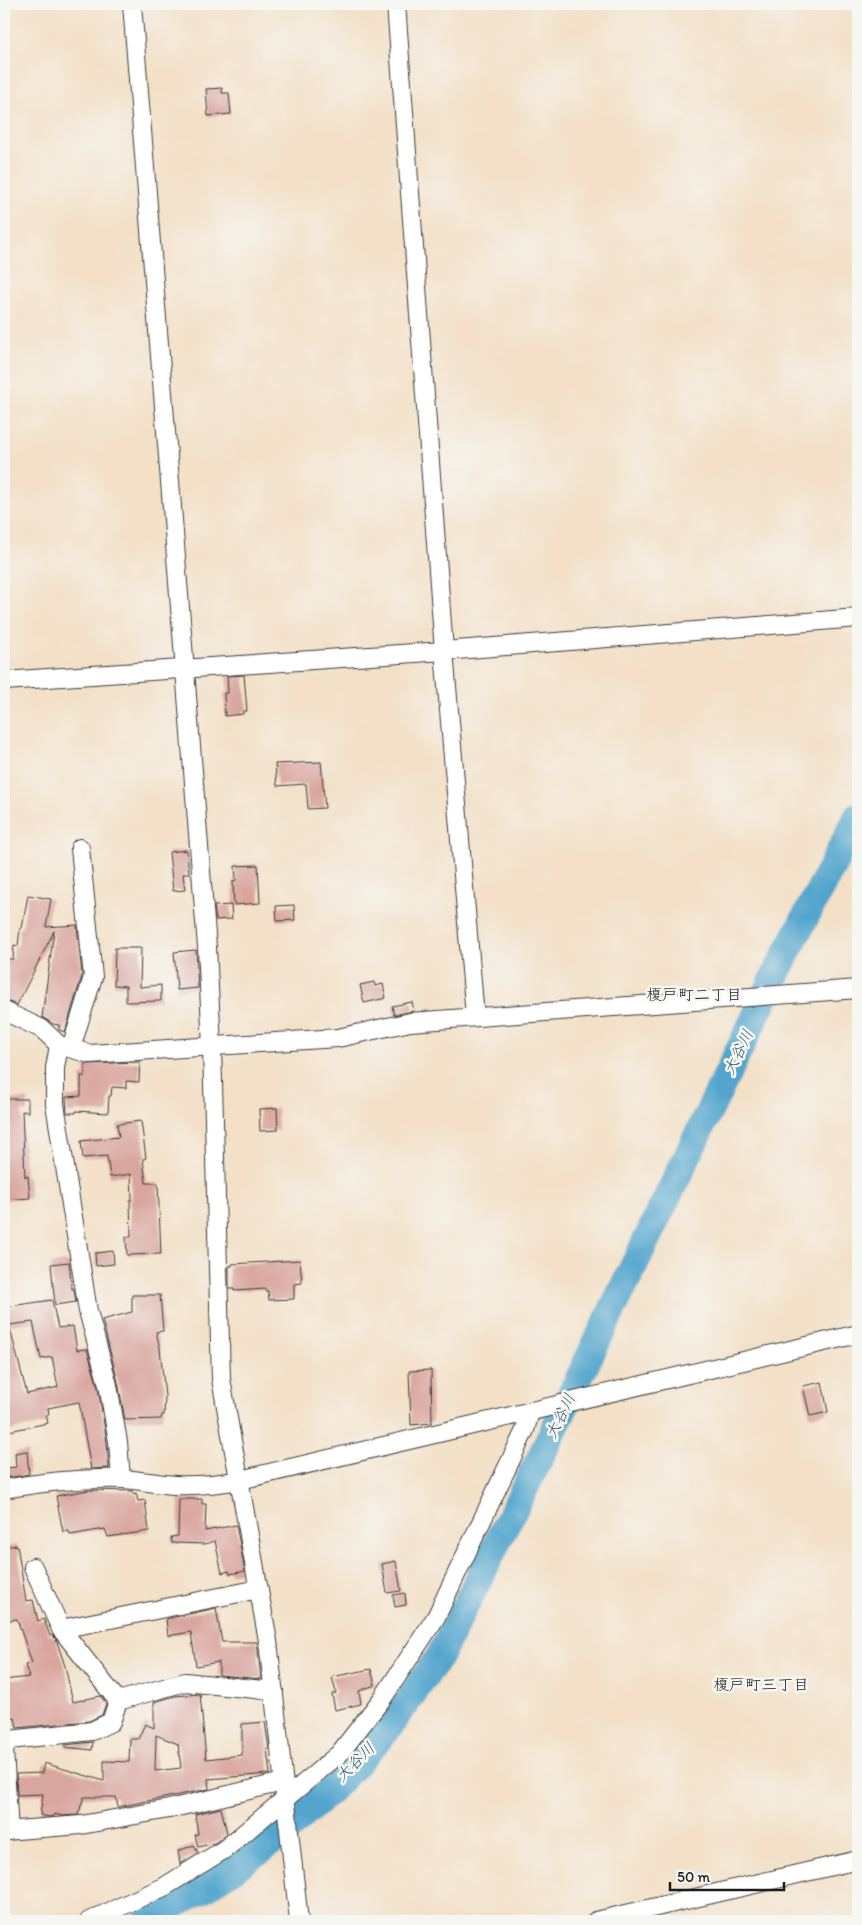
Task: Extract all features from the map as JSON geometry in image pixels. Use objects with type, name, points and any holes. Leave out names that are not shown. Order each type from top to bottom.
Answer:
[{"type":"street","points":[[132,4],[207,947],[212,1047],[221,1378],[259,1589],[274,1691],[299,1921]]},
{"type":"street","points":[[396,4],[444,650],[475,1016]]},
{"type":"street","points":[[4,681],[858,618]]},
{"type":"street","points":[[80,848],[93,978],[55,1068],[55,1104],[88,1311],[108,1385],[118,1442],[121,1479]]},
{"type":"street","points":[[4,1011],[42,1029],[65,1047],[90,1054],[338,1038],[410,1022],[475,1016],[858,989]]},
{"type":"street","points":[[4,1489],[52,1482],[121,1479],[174,1485],[209,1485],[240,1480],[858,1334]]},
{"type":"street","points":[[89,1921],[164,1887],[225,1849],[285,1803],[339,1754],[382,1699],[436,1617],[535,1410]]},
{"type":"street","points":[[34,1567],[61,1630],[118,1701]]},
{"type":"street","points":[[61,1630],[259,1589]]},
{"type":"street","points":[[118,1701],[185,1682],[274,1691]]},
{"type":"street","points":[[118,1701],[111,1722],[92,1731],[9,1740],[4,1750],[6,1831],[81,1824],[169,1809],[283,1782]]},
{"type":"street","points":[[596,1921],[858,1860]]},
{"type":"building","points":[[222,88],[222,93],[229,93],[231,114],[208,116],[206,89]]},
{"type":"building","points":[[244,675],[247,711],[243,711],[243,714],[225,716],[224,693],[228,693],[227,676]]},
{"type":"building","points":[[321,762],[325,808],[308,809],[306,784],[277,786],[275,764]]},
{"type":"building","points":[[187,850],[189,873],[183,874],[185,890],[173,891],[169,852]]},
{"type":"building","points":[[258,865],[260,903],[234,905],[233,881],[236,880],[235,866]]},
{"type":"building","points":[[28,895],[51,899],[46,927],[77,925],[82,976],[65,1032],[59,1030],[59,1025],[53,1024],[42,1017],[54,931],[17,1005],[4,1000],[4,959],[13,959],[14,945],[18,946],[20,928],[22,928]]},
{"type":"building","points":[[231,905],[232,919],[216,920],[214,906]]},
{"type":"building","points":[[294,905],[295,920],[277,921],[276,906]]},
{"type":"building","points":[[115,948],[141,948],[140,987],[161,985],[161,1001],[126,1002],[126,986],[114,985]]},
{"type":"building","points":[[196,950],[198,988],[177,990],[174,952]]},
{"type":"building","points":[[374,982],[375,986],[383,984],[386,998],[364,1003],[360,985]]},
{"type":"building","points":[[412,1002],[414,1011],[394,1015],[392,1006]]},
{"type":"building","points":[[140,1062],[139,1082],[126,1081],[126,1088],[112,1087],[111,1096],[109,1096],[108,1113],[76,1111],[76,1113],[67,1113],[66,1097],[81,1096],[81,1076],[85,1076],[85,1064]]},
{"type":"building","points":[[4,1099],[28,1099],[28,1112],[22,1111],[25,1177],[28,1176],[30,1198],[4,1200]]},
{"type":"building","points":[[277,1108],[278,1130],[260,1131],[259,1109]]},
{"type":"building","points":[[141,1121],[146,1158],[143,1159],[146,1183],[158,1183],[161,1254],[127,1255],[126,1237],[131,1237],[131,1174],[110,1177],[107,1156],[83,1158],[81,1141],[119,1137],[117,1124]]},
{"type":"building","points":[[113,1251],[114,1264],[96,1266],[95,1253]]},
{"type":"building","points":[[300,1260],[302,1283],[294,1284],[294,1299],[269,1300],[266,1289],[234,1291],[234,1289],[229,1289],[229,1266],[232,1266],[232,1264]]},
{"type":"building","points":[[69,1262],[72,1289],[74,1289],[76,1302],[55,1305],[51,1264]]},
{"type":"building","points":[[132,1295],[160,1295],[163,1331],[156,1332],[160,1348],[165,1396],[164,1415],[162,1415],[161,1419],[125,1420],[118,1382],[102,1320],[132,1312]]},
{"type":"building","points":[[52,1300],[58,1328],[73,1326],[77,1350],[87,1349],[98,1387],[109,1468],[91,1469],[79,1402],[48,1408],[49,1415],[46,1415],[48,1423],[4,1432],[4,1307]],"holes":[[[33,1322],[41,1359],[52,1357],[58,1387],[27,1394],[9,1325]]]},
{"type":"building","points":[[431,1370],[432,1423],[411,1425],[409,1371]]},
{"type":"building","points":[[822,1382],[828,1412],[810,1416],[803,1386]]},
{"type":"building","points":[[27,1451],[29,1474],[8,1478],[7,1468],[16,1467],[15,1453]]},
{"type":"building","points":[[89,1490],[132,1491],[133,1494],[136,1493],[138,1501],[145,1500],[149,1531],[108,1537],[105,1529],[70,1535],[69,1531],[63,1532],[56,1496]]},
{"type":"building","points":[[179,1499],[202,1499],[202,1504],[206,1504],[205,1531],[236,1525],[245,1571],[230,1574],[229,1571],[222,1573],[215,1541],[205,1544],[172,1543],[171,1537],[178,1536]]},
{"type":"building","points":[[17,1545],[26,1601],[33,1600],[38,1621],[44,1619],[50,1636],[52,1635],[56,1639],[65,1666],[73,1702],[100,1696],[106,1703],[102,1715],[89,1721],[17,1728],[15,1718],[7,1720],[4,1707],[6,1706],[4,1680],[29,1677],[25,1665],[32,1663],[17,1619],[4,1621],[4,1547]]},
{"type":"building","points":[[396,1561],[401,1591],[387,1593],[382,1564]]},
{"type":"building","points":[[405,1593],[406,1605],[395,1607],[393,1595]]},
{"type":"building","points":[[216,1608],[222,1642],[257,1642],[261,1679],[219,1675],[219,1662],[196,1666],[191,1632],[168,1636],[166,1619]]},
{"type":"building","points":[[371,1669],[375,1685],[359,1691],[361,1704],[335,1710],[332,1694],[336,1693],[332,1677]]},
{"type":"building","points":[[200,1694],[206,1759],[242,1755],[242,1724],[265,1722],[270,1774],[208,1779],[209,1789],[118,1807],[116,1797],[84,1797],[78,1815],[62,1816],[55,1814],[49,1817],[40,1815],[43,1794],[17,1795],[16,1774],[42,1773],[44,1763],[104,1781],[104,1761],[129,1762],[130,1739],[138,1739],[145,1724],[154,1728],[154,1702],[175,1696]],"holes":[[[156,1735],[178,1744],[181,1768],[155,1771]]]},
{"type":"building","points":[[93,1742],[92,1750],[65,1747],[65,1745]]},
{"type":"building","points":[[221,1808],[227,1833],[215,1843],[198,1847],[195,1835],[198,1834],[195,1814]]},
{"type":"building","points":[[194,1845],[198,1853],[180,1864],[178,1851]]},
{"type":"waterway","name":"大谷川","points":[[146,1921],[208,1886],[280,1837],[339,1782],[386,1731],[439,1657],[540,1458],[779,968],[858,816]]},
{"type":"district","name":"榎戸町二丁目","points":[[694,994]]},
{"type":"district","name":"榎戸町三丁目","points":[[761,1684]]}]
